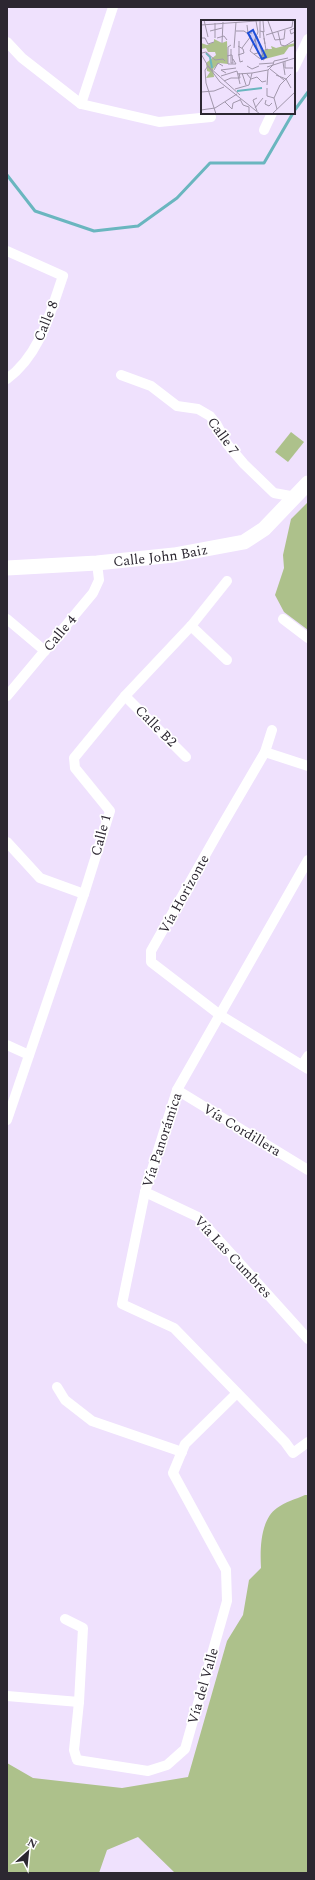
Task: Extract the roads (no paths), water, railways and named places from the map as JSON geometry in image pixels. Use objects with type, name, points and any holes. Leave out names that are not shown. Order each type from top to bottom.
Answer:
[{"type":"street","points":[[81,104],[113,7]]},
{"type":"street","points":[[295,66],[308,39]]},
{"type":"street","points":[[7,42],[22,58],[81,104],[159,122],[211,117]]},
{"type":"street","points":[[264,130],[272,114]]},
{"type":"street","name":"Calle 8","points":[[7,251],[64,276],[40,340],[18,371],[7,379]]},
{"type":"street","name":"Calle 7","points":[[121,375],[151,386],[176,406],[198,409],[210,416],[217,425],[227,444],[244,464],[274,493],[296,497]]},
{"type":"street","name":"Calle John Baiz","points":[[7,568],[97,563],[174,555],[244,542],[264,529],[296,497],[308,482]]},
{"type":"street","name":"Calle 4","points":[[7,696],[93,593],[98,580],[97,563]]},
{"type":"street","name":"Calle 1","points":[[7,1120],[84,894],[110,811],[75,768],[74,758],[125,696],[191,626],[227,581]]},
{"type":"street","points":[[9,615],[45,651]]},
{"type":"street","points":[[283,620],[308,638]]},
{"type":"street","points":[[191,626],[227,660]]},
{"type":"street","name":"Calle B2","points":[[125,696],[186,757]]},
{"type":"street","name":"Vía Horizonte","points":[[220,1015],[151,962],[152,951],[265,752],[272,730]]},
{"type":"street","points":[[265,752],[308,766]]},
{"type":"street","points":[[7,842],[40,878],[84,894]]},
{"type":"street","name":"Vía Panorámica","points":[[236,1393],[174,1328],[122,1304],[145,1192],[177,1090],[308,860]]},
{"type":"street","points":[[220,1015],[305,1067],[308,1056]]},
{"type":"street","points":[[7,1045],[29,1055]]},
{"type":"street","name":"Vía Cordillera","points":[[177,1090],[308,1170]]},
{"type":"street","name":"Vía Las Cumbres","points":[[145,1192],[198,1217],[307,1336]]},
{"type":"street","points":[[57,1387],[65,1400],[92,1421],[182,1452]]},
{"type":"street","points":[[236,1393],[285,1442],[293,1453],[308,1442]]},
{"type":"street","name":"Vía del Valle","points":[[65,1619],[83,1628],[79,1702],[74,1750],[78,1760],[148,1771],[167,1765],[185,1749],[227,1601],[226,1570],[173,1473],[185,1444],[236,1393]]},
{"type":"street","points":[[7,1696],[79,1702]]},
{"type":"waterway","points":[[295,110],[308,92]]},
{"type":"waterway","points":[[7,175],[35,211],[94,231],[138,226],[177,198],[210,163],[264,163],[292,114]]}]
